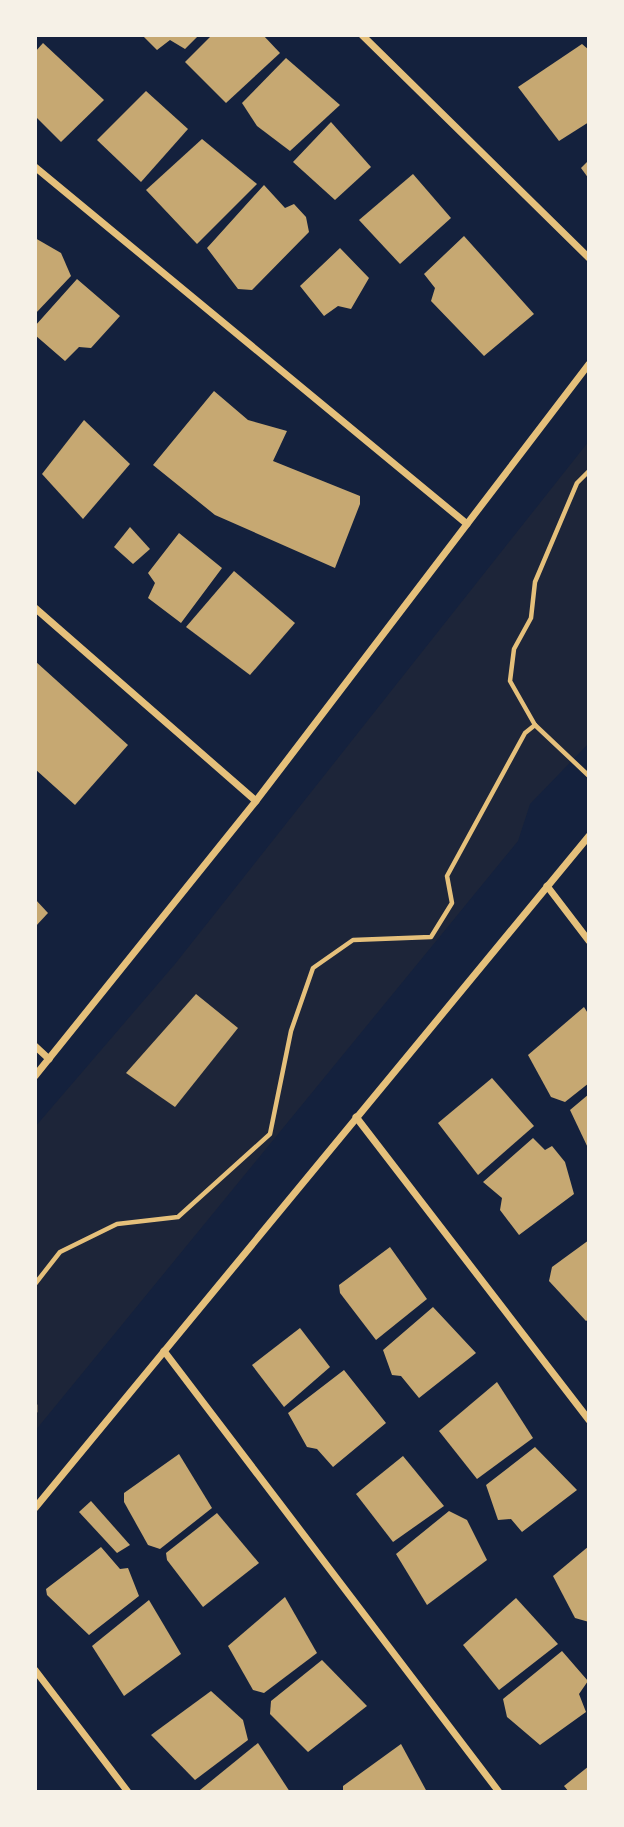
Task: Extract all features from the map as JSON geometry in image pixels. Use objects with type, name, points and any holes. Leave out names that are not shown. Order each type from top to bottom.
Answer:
[{"type":"street","points":[[362,35],[589,258]]},
{"type":"street","points":[[35,167],[467,524]]},
{"type":"street","points":[[35,1076],[256,801],[589,364]]},
{"type":"street","points":[[35,608],[256,801]]},
{"type":"street","points":[[35,1508],[589,835]]},
{"type":"street","points":[[547,886],[589,941]]},
{"type":"street","points":[[35,1046],[49,1059]]},
{"type":"street","points":[[356,1117],[589,1420]]},
{"type":"street","points":[[164,1351],[499,1792]]},
{"type":"street","points":[[35,1670],[128,1792]]},
{"type":"path","points":[[589,471],[577,483],[535,582],[531,618],[514,649],[510,681],[535,725],[589,776]]},
{"type":"path","points":[[35,1284],[60,1252],[117,1224],[178,1217],[271,1134],[291,1031],[313,968],[353,940],[431,937],[452,903],[447,876],[525,733],[535,725]]},
{"type":"path","points":[[35,1405],[35,1412]]},
{"type":"shaded area","points":[[589,441],[589,743],[530,804],[518,841],[35,1431],[35,1127],[175,964]]},
{"type":"building","points":[[142,35],[199,35],[185,49],[170,40],[157,50]]},
{"type":"building","points":[[212,35],[263,35],[280,53],[226,103],[185,62]]},
{"type":"building","points":[[43,43],[104,100],[61,142],[35,116],[35,52]]},
{"type":"building","points":[[582,44],[589,50],[589,122],[559,141],[518,87]]},
{"type":"building","points":[[286,58],[340,105],[290,151],[257,126],[242,103]]},
{"type":"building","points":[[146,91],[188,129],[141,182],[97,140]]},
{"type":"building","points":[[331,122],[371,167],[335,200],[293,162]]},
{"type":"building","points":[[202,139],[257,184],[197,244],[146,190]]},
{"type":"building","points":[[589,160],[589,179],[581,168]]},
{"type":"building","points":[[413,174],[451,218],[400,264],[359,220]]},
{"type":"building","points":[[264,185],[285,208],[294,204],[306,217],[309,232],[252,290],[238,289],[207,248]]},
{"type":"building","points":[[464,236],[534,314],[484,356],[431,301],[435,288],[424,274]]},
{"type":"building","points":[[35,238],[61,253],[71,276],[35,314]]},
{"type":"building","points":[[340,248],[369,278],[351,309],[338,306],[324,316],[300,286]]},
{"type":"building","points":[[77,279],[120,316],[91,348],[79,347],[65,361],[35,335],[35,326]]},
{"type":"building","points":[[214,391],[248,420],[287,431],[273,461],[360,496],[360,504],[335,568],[215,515],[153,465]]},
{"type":"building","points":[[84,420],[130,464],[83,519],[42,474]]},
{"type":"building","points":[[130,527],[150,549],[133,564],[114,547]]},
{"type":"building","points":[[179,533],[222,568],[181,623],[148,598],[155,583],[148,573]]},
{"type":"building","points":[[234,571],[295,623],[250,675],[186,627]]},
{"type":"building","points":[[35,661],[128,745],[75,805],[35,769]]},
{"type":"building","points":[[35,899],[48,913],[35,927]]},
{"type":"building","points":[[196,994],[238,1028],[175,1107],[126,1073]]},
{"type":"building","points":[[584,1007],[589,1015],[589,1083],[565,1102],[551,1097],[528,1055]]},
{"type":"building","points":[[492,1078],[534,1126],[478,1175],[438,1123]]},
{"type":"building","points":[[589,1094],[589,1150],[570,1110]]},
{"type":"building","points":[[533,1138],[545,1150],[552,1146],[565,1162],[574,1194],[519,1235],[500,1210],[502,1198],[483,1182]]},
{"type":"building","points":[[589,1240],[589,1319],[586,1321],[549,1281],[552,1267]]},
{"type":"building","points":[[390,1247],[427,1299],[376,1340],[340,1293],[339,1285]]},
{"type":"building","points":[[433,1307],[476,1353],[419,1398],[401,1376],[392,1375],[383,1350]]},
{"type":"building","points":[[300,1328],[330,1367],[284,1407],[252,1365]]},
{"type":"building","points":[[344,1370],[386,1423],[333,1467],[317,1449],[307,1447],[288,1413]]},
{"type":"building","points":[[497,1382],[533,1438],[477,1479],[439,1431]]},
{"type":"building","points":[[535,1447],[577,1490],[522,1532],[511,1519],[498,1520],[486,1485]]},
{"type":"building","points":[[179,1454],[212,1508],[160,1549],[148,1545],[124,1502],[124,1493]]},
{"type":"building","points":[[403,1456],[444,1506],[393,1542],[356,1494]]},
{"type":"building","points":[[91,1501],[130,1545],[117,1553],[79,1512]]},
{"type":"building","points":[[449,1511],[467,1520],[487,1560],[427,1605],[396,1554]]},
{"type":"building","points":[[217,1513],[259,1563],[203,1607],[167,1560],[166,1553]]},
{"type":"building","points":[[589,1546],[589,1622],[575,1618],[553,1576]]},
{"type":"building","points":[[101,1547],[120,1569],[128,1568],[139,1596],[89,1635],[47,1595],[46,1589]]},
{"type":"building","points":[[285,1597],[317,1653],[264,1693],[253,1690],[228,1646]]},
{"type":"building","points":[[516,1598],[558,1644],[499,1690],[463,1645]]},
{"type":"building","points":[[149,1600],[181,1654],[124,1696],[92,1646]]},
{"type":"building","points":[[562,1651],[588,1681],[579,1694],[586,1712],[540,1745],[507,1717],[503,1699]]},
{"type":"building","points":[[322,1660],[367,1706],[308,1752],[270,1714],[271,1701]]},
{"type":"building","points":[[211,1691],[243,1720],[248,1740],[195,1780],[151,1735]]},
{"type":"building","points":[[258,1743],[290,1792],[200,1790]]},
{"type":"building","points":[[401,1744],[427,1792],[343,1792],[343,1786]]},
{"type":"building","points":[[589,1766],[589,1792],[569,1792],[564,1786]]}]
